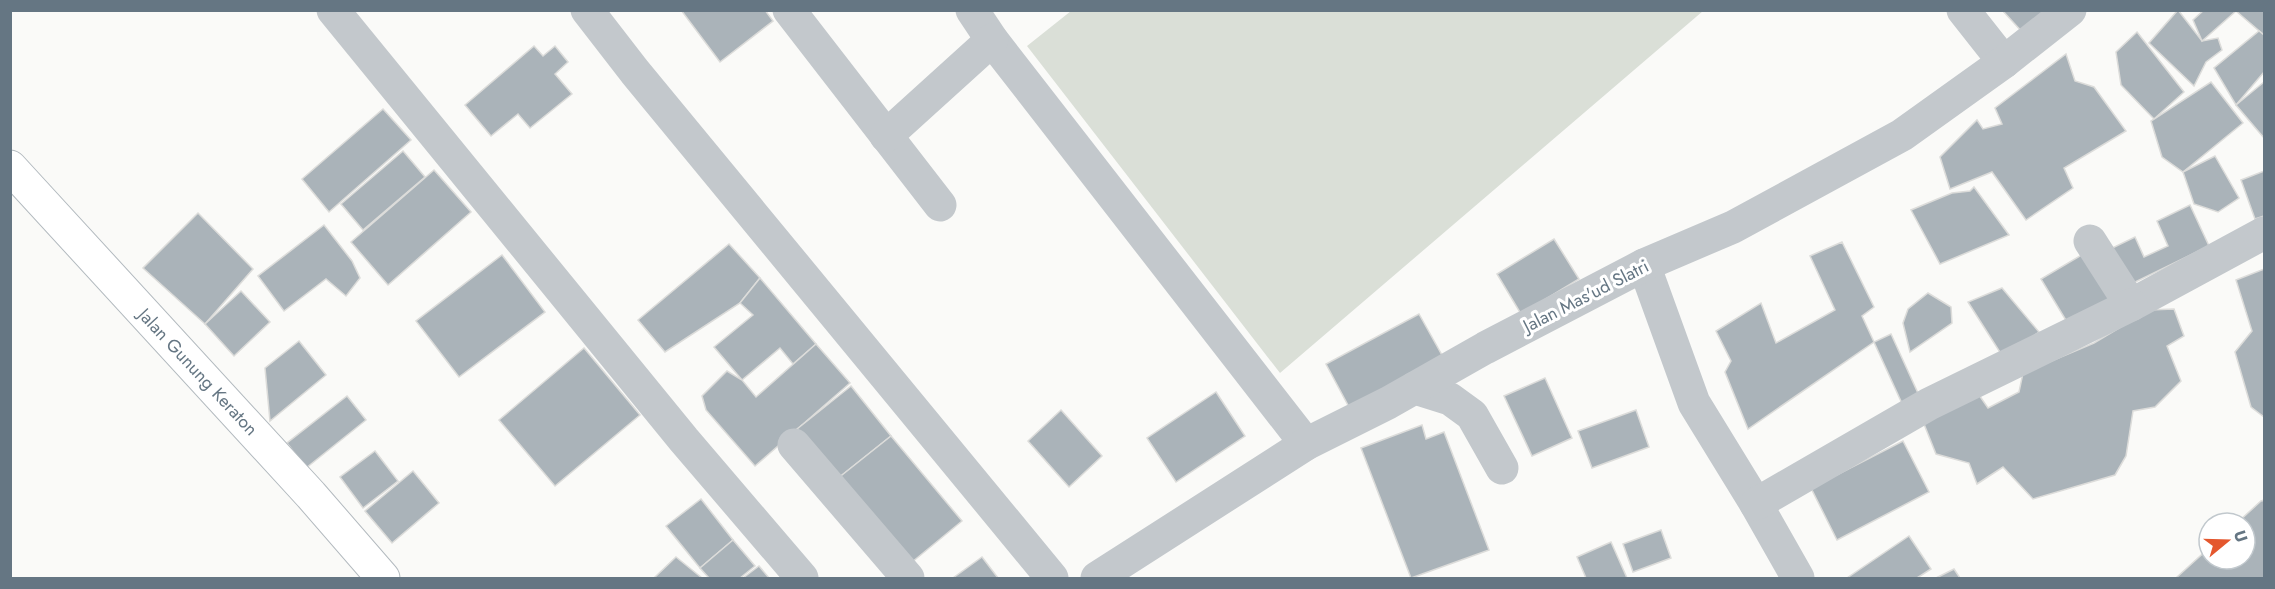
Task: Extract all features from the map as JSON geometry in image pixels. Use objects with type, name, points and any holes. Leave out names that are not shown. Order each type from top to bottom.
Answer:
[{"type":"street","points":[[333,10],[684,440],[802,579]]},
{"type":"street","points":[[587,10],[635,72],[1052,579]]},
{"type":"street","points":[[789,10],[940,206]]},
{"type":"street","points":[[972,10],[992,40],[1306,444]]},
{"type":"street","points":[[1963,10],[2004,62]]},
{"type":"street","name":"Jalan Mas'ud Slatri","points":[[1098,579],[1306,444],[1644,265],[1733,227],[1902,135],[2004,62],[2070,10]]},
{"type":"street","points":[[886,136],[992,40]]},
{"type":"street","name":"Jalan Gunung Keraton","points":[[10,167],[311,495],[383,579]]},
{"type":"street","points":[[1756,504],[1929,404],[2131,305],[2265,233]]},
{"type":"street","points":[[2090,241],[2131,305]]},
{"type":"street","points":[[1644,265],[1694,402],[1798,579]]},
{"type":"street","points":[[1415,388],[1450,399],[1472,415],[1502,468]]},
{"type":"street","points":[[794,445],[908,579]]},
{"type":"shaded area","points":[[1071,11],[1703,11],[1280,373],[1027,46]]},
{"type":"building","points":[[681,10],[765,10],[773,21],[720,62]]},
{"type":"building","points":[[2002,10],[2048,10],[2024,34]]},
{"type":"building","points":[[2178,10],[2202,41],[2218,38],[2222,50],[2206,62],[2194,86],[2149,43]]},
{"type":"building","points":[[2204,10],[2236,11],[2202,41],[2193,20]]},
{"type":"building","points":[[2237,10],[2264,10],[2264,35],[2236,11]]},
{"type":"building","points":[[2259,31],[2264,35],[2264,72],[2236,105],[2214,68]]},
{"type":"building","points":[[2137,32],[2184,92],[2154,119],[2121,85],[2116,52]]},
{"type":"building","points":[[534,46],[543,56],[555,46],[568,62],[555,74],[572,94],[530,128],[518,114],[491,136],[465,105]]},
{"type":"building","points":[[2066,54],[2075,81],[2094,87],[2126,131],[2064,168],[2073,188],[2026,220],[1992,172],[1950,189],[1940,157],[1977,120],[1983,129],[2002,124],[1995,108]]},
{"type":"building","points":[[2211,82],[2243,123],[2183,172],[2162,157],[2151,121]]},
{"type":"building","points":[[2264,82],[2264,138],[2236,105]]},
{"type":"building","points":[[383,109],[411,140],[329,212],[302,179]]},
{"type":"building","points":[[403,151],[425,177],[363,230],[341,204]]},
{"type":"building","points":[[2215,156],[2239,198],[2218,212],[2194,204],[2183,172]]},
{"type":"building","points":[[434,170],[471,212],[388,285],[351,242]]},
{"type":"building","points":[[2264,171],[2264,216],[2255,219],[2241,180]]},
{"type":"building","points":[[1974,187],[2009,235],[1940,264],[1911,210],[1952,193],[1970,191]]},
{"type":"building","points":[[2190,205],[2209,246],[2123,288],[2106,251],[2135,237],[2144,257],[2168,246],[2157,221]]},
{"type":"building","points":[[198,213],[253,269],[205,324],[143,268]]},
{"type":"building","points":[[324,225],[352,261],[360,278],[346,296],[326,279],[284,311],[258,276]]},
{"type":"building","points":[[1554,239],[1579,279],[1521,314],[1497,274]]},
{"type":"building","points":[[1842,242],[1874,307],[1862,316],[1874,342],[1748,429],[1725,372],[1731,361],[1716,331],[1761,303],[1776,343],[1835,310],[1810,256]]},
{"type":"building","points":[[729,244],[760,278],[740,303],[665,352],[638,320]]},
{"type":"building","points":[[2085,253],[2114,299],[2070,327],[2041,279]]},
{"type":"building","points":[[502,255],[545,312],[459,377],[416,321]]},
{"type":"building","points":[[2264,269],[2264,417],[2251,407],[2235,352],[2252,331],[2236,280]]},
{"type":"building","points":[[760,278],[816,344],[793,364],[780,348],[742,380],[714,347],[753,315],[740,303]]},
{"type":"building","points":[[2002,288],[2039,332],[2003,357],[1968,302]]},
{"type":"building","points":[[241,291],[270,322],[234,356],[205,324]]},
{"type":"building","points":[[1928,293],[1951,307],[1952,323],[1910,352],[1903,323],[1908,309]]},
{"type":"building","points":[[2174,309],[2184,336],[2167,346],[2181,381],[2155,407],[2133,411],[2126,456],[2115,475],[2033,499],[2003,467],[1977,484],[1969,463],[1936,454],[1924,424],[1977,392],[1988,408],[2019,392],[2023,373],[2094,343],[2149,310]]},
{"type":"building","points":[[1419,314],[1443,357],[1349,407],[1326,364]]},
{"type":"building","points":[[1891,334],[1922,402],[1905,410],[1874,342]]},
{"type":"building","points":[[299,341],[326,375],[270,421],[265,368]]},
{"type":"building","points":[[816,344],[850,383],[755,466],[706,410],[702,396],[727,371],[742,380],[756,397]]},
{"type":"building","points":[[584,348],[640,415],[555,486],[499,420]]},
{"type":"building","points":[[1545,378],[1572,438],[1532,456],[1504,396]]},
{"type":"building","points":[[851,386],[891,436],[837,479],[797,429]]},
{"type":"building","points":[[1216,392],[1245,436],[1176,482],[1147,438]]},
{"type":"building","points":[[347,396],[366,420],[306,468],[287,443]]},
{"type":"building","points":[[1061,410],[1102,456],[1069,487],[1028,441]]},
{"type":"building","points":[[1636,410],[1649,447],[1592,468],[1578,431]]},
{"type":"building","points":[[1422,425],[1426,439],[1444,432],[1489,550],[1411,578],[1361,448]]},
{"type":"building","points":[[891,436],[962,521],[906,567],[837,479]]},
{"type":"building","points":[[1903,441],[1929,492],[1837,540],[1811,488]]},
{"type":"building","points":[[375,451],[398,481],[363,508],[340,477]]},
{"type":"building","points":[[413,471],[439,503],[392,543],[365,511]]},
{"type":"building","points":[[701,499],[733,540],[700,568],[666,526]]},
{"type":"building","points":[[2264,500],[2264,578],[2176,578],[2197,559],[2197,571],[2257,571],[2257,511],[2250,511]]},
{"type":"building","points":[[1661,530],[1671,558],[1633,572],[1623,544]]},
{"type":"building","points":[[1909,536],[1931,569],[1917,578],[1847,578]]},
{"type":"building","points":[[733,540],[755,566],[740,578],[709,578],[700,568]]},
{"type":"building","points":[[1611,542],[1627,578],[1586,578],[1577,557]]},
{"type":"building","points":[[676,557],[702,578],[654,578]]},
{"type":"building","points":[[982,557],[998,578],[953,578]]},
{"type":"building","points":[[759,566],[769,578],[743,578]]},
{"type":"building","points":[[1954,569],[1960,578],[1936,578]]}]
